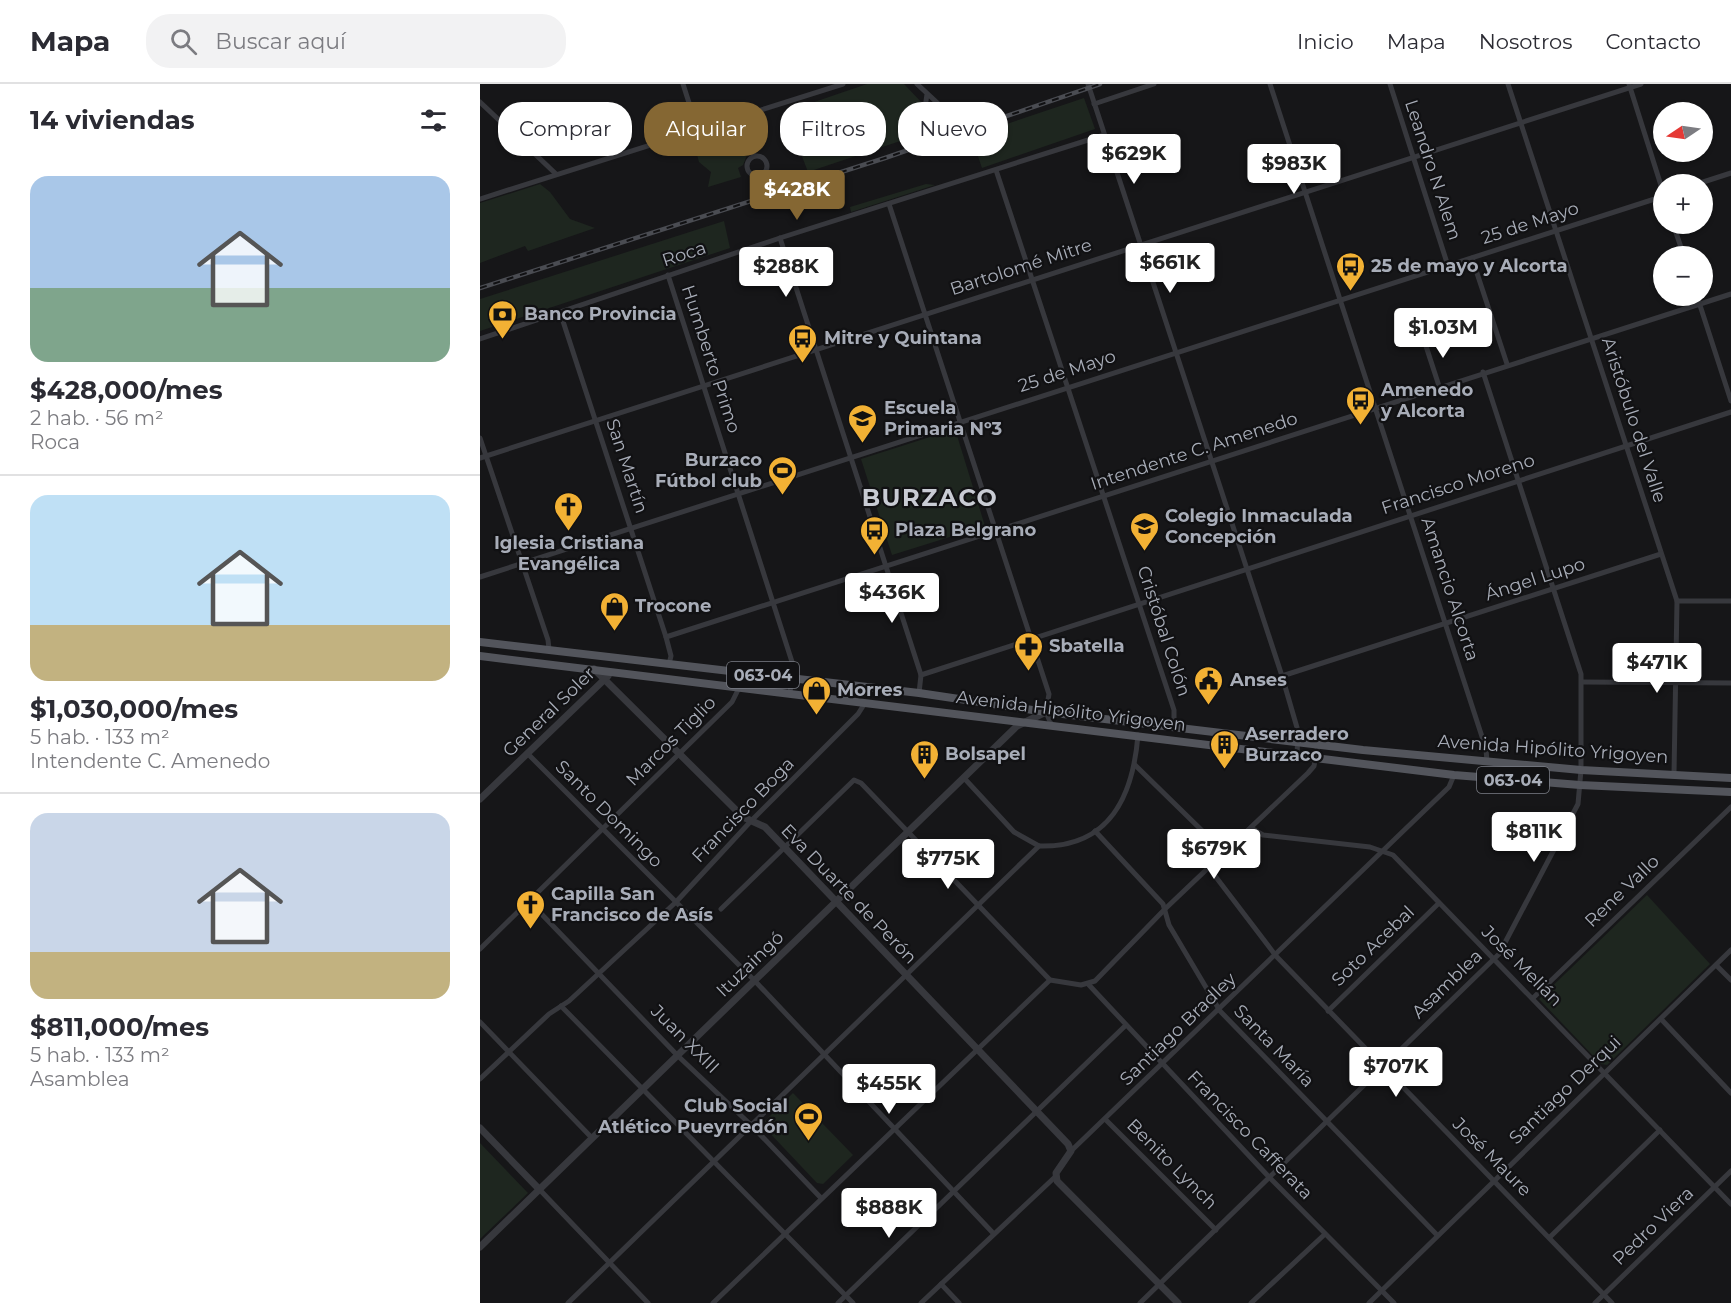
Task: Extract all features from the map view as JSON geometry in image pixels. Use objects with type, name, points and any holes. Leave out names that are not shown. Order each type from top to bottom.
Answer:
[{"type":"main road","name":"Avenida Hipólito Yrigoyen","points":[[480,642],[919,693],[1046,712],[1299,742],[1581,770],[1731,778]]},
{"type":"main road","name":"Avenida Hipólito Yrigoyen","points":[[480,656],[1454,775],[1581,785],[1731,792]]},
{"type":"street","points":[[683,84],[689,102]]},
{"type":"street","points":[[768,108],[843,84]]},
{"type":"street","points":[[917,84],[945,110],[945,121],[934,123],[929,120],[925,108],[927,94]]},
{"type":"street","points":[[1088,84],[1282,676],[1298,731],[1297,755]]},
{"type":"street","points":[[1094,104],[1154,84]]},
{"type":"street","name":"Amancio Alcorta","points":[[1270,84],[1486,749],[1487,762]]},
{"type":"street","name":"Leandro N Alem","points":[[1390,84],[1448,266]]},
{"type":"street","name":"Aristóbulo del Valle","points":[[1508,84],[1677,600],[1674,774]]},
{"type":"street","name":"Bartolomé Mitre","points":[[483,457],[1141,243],[1641,84]]},
{"type":"street","points":[[1629,86],[1657,174]]},
{"type":"street","points":[[480,102],[556,174]]},
{"type":"street","name":"Roca","points":[[480,339],[780,238],[1104,135]]},
{"type":"street","points":[[480,199],[644,147]]},
{"type":"street","name":"Cristóbal Colón","points":[[996,170],[1034,279],[1174,711],[1174,726]]},
{"type":"street","points":[[1713,179],[1731,173]]},
{"type":"street","name":"25 de Mayo","points":[[480,577],[1653,199]]},
{"type":"street","points":[[889,204],[1048,694],[1046,712],[1051,724]]},
{"type":"street","points":[[780,238],[921,675],[919,693]]},
{"type":"street","name":"Leandro N Alem","points":[[1472,258],[1507,364]]},
{"type":"street","name":"Humberto Primo","points":[[668,275],[794,664],[790,693]]},
{"type":"street","name":"Intendente C. Amenedo","points":[[1713,300],[1731,294]]},
{"type":"street","name":"Intendente C. Amenedo","points":[[666,637],[1211,462],[1507,364],[1694,306]]},
{"type":"street","points":[[1701,306],[1731,401]]},
{"type":"street","name":"San Martín","points":[[560,312],[666,637],[671,656],[669,665]]},
{"type":"street","points":[[1424,340],[1439,386]]},
{"type":"street","points":[[1483,372],[1582,682],[1581,770]]},
{"type":"street","name":"Francisco Moreno","points":[[921,675],[1731,412]]},
{"type":"street","points":[[480,438],[483,457],[548,640],[549,650]]},
{"type":"street","name":"Ángel Lupo","points":[[1282,676],[1661,554]]},
{"type":"street","points":[[1677,600],[1731,601]]},
{"type":"street","name":"Eva Duarte de Perón","points":[[594,669],[743,817],[762,825],[783,846],[1068,1144],[1071,1151]]},
{"type":"street","name":"General Soler","points":[[480,798],[613,672]]},
{"type":"street","name":"Marcos Tiglio","points":[[480,949],[732,702],[739,688],[741,673]]},
{"type":"street","points":[[1582,682],[1731,683]]},
{"type":"street","name":"Francisco Boga","points":[[480,1080],[549,1014],[561,1006],[676,902],[751,821],[858,714],[866,703]]},
{"type":"street","name":"Ituzaingó","points":[[480,1246],[1023,722],[1046,712]]},
{"type":"street","points":[[964,778],[1014,832],[1039,846],[1071,844],[1095,831],[1122,802],[1135,765],[1138,735]]},
{"type":"street","points":[[720,909],[850,782],[861,783],[1050,980],[1089,985],[1165,909],[1308,774],[1314,766],[1318,744]]},
{"type":"street","name":"Santo Domingo","points":[[527,753],[754,980],[993,1233]]},
{"type":"street","points":[[1135,765],[1225,853]]},
{"type":"street","name":"Asamblea","points":[[1140,1303],[1495,959],[1506,944],[1578,804],[1581,770]]},
{"type":"street","name":"Santiago Bradley","points":[[921,1303],[1055,1177],[1071,1151],[1163,1066],[1449,787],[1454,775]]},
{"type":"street","name":"Rene Vallo","points":[[1533,998],[1731,807]]},
{"type":"street","points":[[1251,828],[1263,835],[1385,850]]},
{"type":"street","name":"Santa María","points":[[1095,831],[1160,900],[1169,925],[1220,1011],[1437,1235]]},
{"type":"street","points":[[568,1303],[1039,846]]},
{"type":"street","name":"José Melián","points":[[1385,850],[1495,959],[1731,1204]]},
{"type":"street","name":"José Maure","points":[[1209,868],[1276,956],[1612,1303]]},
{"type":"street","name":"Juan XXIII","points":[[530,901],[678,1056],[751,1125],[821,1198]]},
{"type":"street","name":"Soto Acebal","points":[[1328,1011],[1439,903]]},
{"type":"street","name":"Santiago Derqui","points":[[1369,1303],[1731,950]]},
{"type":"street","points":[[1716,965],[1731,980]]},
{"type":"street","points":[[713,1303],[894,1127],[1050,980]]},
{"type":"street","name":"Francisco Cafferata","points":[[1089,985],[1269,1177],[1394,1303]]},
{"type":"street","points":[[561,1006],[852,1303]]},
{"type":"street","points":[[1660,1019],[1731,1093]]},
{"type":"street","points":[[480,1022],[592,1138]]},
{"type":"street","points":[[838,1303],[956,1192],[1125,1026]]},
{"type":"street","name":"Benito Lynch","points":[[1106,1120],[1216,1230]]},
{"type":"street","points":[[480,1128],[648,1303]]},
{"type":"street","points":[[1550,1237],[1660,1130]]},
{"type":"street","name":"Pedro Viera","points":[[1595,1303],[1731,1171]]},
{"type":"street","points":[[1055,1177],[1178,1303]]},
{"type":"street","points":[[1251,1303],[1325,1234]]},
{"type":"street","points":[[941,1284],[959,1303]]},
{"type":"shaded area","points":[[867,84],[904,84],[921,102],[898,102],[898,142],[886,146],[886,102],[814,102]]},
{"type":"shaded area","points":[[1084,98],[1095,129],[982,168],[978,156],[1008,156],[1008,124]]},
{"type":"shaded area","points":[[697,156],[747,156],[743,165],[738,168],[741,177],[708,187],[711,172],[699,162]]},
{"type":"shaded area","points":[[802,156],[856,156],[808,172]]},
{"type":"shaded area","points":[[540,184],[550,192],[570,219],[595,228],[528,251],[525,246],[480,263],[480,203]]},
{"type":"shaded area","points":[[926,184],[935,185],[851,212],[850,207]]},
{"type":"shaded area","points":[[724,221],[730,248],[480,331],[480,299]]},
{"type":"shaded area","points":[[955,429],[985,526],[892,555],[861,459]]},
{"type":"shaded area","points":[[1647,895],[1710,964],[1607,1065],[1601,1064],[1539,999]]},
{"type":"shaded area","name":"Club Social Atlético Pueyrredón","points":[[793,1093],[853,1155],[823,1184],[817,1183],[765,1128],[765,1121]]},
{"type":"shaded area","points":[[480,1143],[528,1193],[480,1239]]},
{"type":"railway","points":[[480,288],[885,158],[1100,84]]},
{"type":"place","name":"25 de mayo y Alcorta","points":[[1350,292]]},
{"type":"place","name":"Banco Provincia","points":[[503,340]]},
{"type":"place","name":"Mitre y Quintana","points":[[803,364]]},
{"type":"place","name":"Amenedo y Alcorta","points":[[1360,426]]},
{"type":"place","name":"Escuela Primaria Nº3","points":[[863,444]]},
{"type":"place","name":"Burzaco Fútbol club","points":[[783,496]]},
{"type":"place","name":"Iglesia Cristiana Evangélica","points":[[569,532]]},
{"type":"place","name":"Colegio Inmaculada Concepción","points":[[1144,552]]},
{"type":"place","name":"Plaza Belgrano","points":[[874,556]]},
{"type":"place","name":"Trocone","points":[[614,632]]},
{"type":"place","name":"Sbatella","points":[[1028,672]]},
{"type":"place","name":"Anses","points":[[1209,706]]},
{"type":"place","name":"Morres","points":[[816,716]]},
{"type":"place","name":"Aserradero Burzaco","points":[[1224,770]]},
{"type":"place","name":"Bolsapel","points":[[924,780]]},
{"type":"place","name":"Capilla San Francisco de Asís","points":[[530,930]]},
{"type":"place","name":"Club Social Atlético Pueyrredón","points":[[809,1142]]},
{"type":"district","name":"BURZACO","points":[[930,497]]}]
